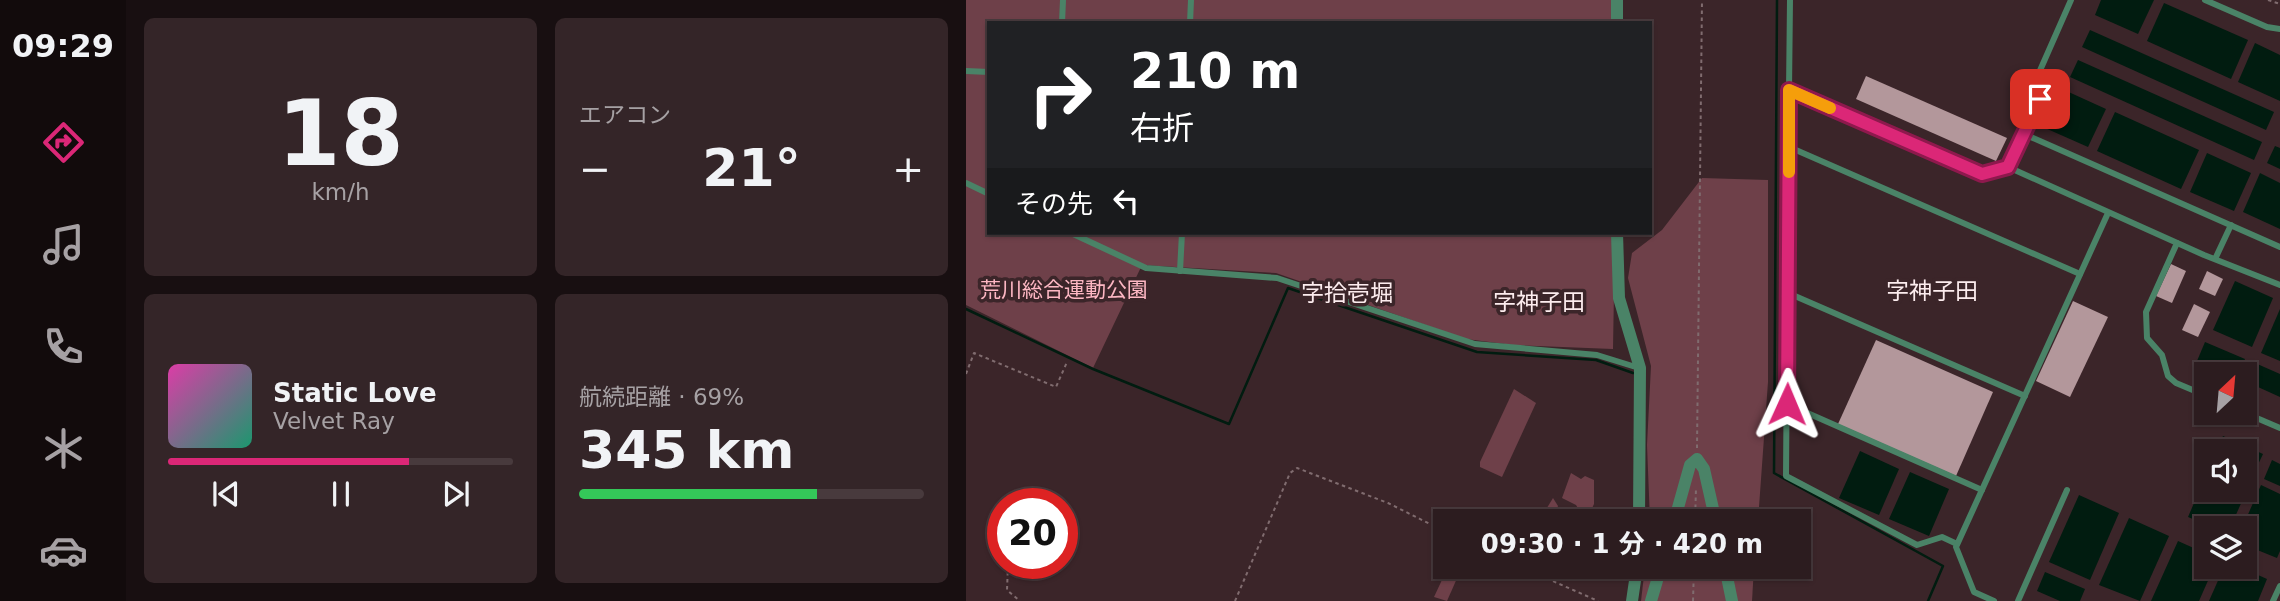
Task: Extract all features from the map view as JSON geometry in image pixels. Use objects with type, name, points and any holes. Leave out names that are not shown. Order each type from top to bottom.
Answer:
[{"type":"street","points":[[1617,0],[1617,21]]},
{"type":"street","points":[[1616,235],[1619,298],[1640,368],[1639,509]]},
{"type":"street","points":[[1678,509],[1690,465],[1697,459],[1704,469],[1713,509]]},
{"type":"street","points":[[1632,601],[1635,579]]},
{"type":"street","points":[[1651,601],[1657,579]]},
{"type":"street","points":[[1728,579],[1731,601]]},
{"type":"lane","points":[[1062,21],[1063,0]]},
{"type":"lane","points":[[1190,21],[1191,0]]},
{"type":"lane","points":[[1790,0],[1786,476],[1917,545],[1942,537],[1957,544]]},
{"type":"lane","points":[[2008,167],[2040,99],[2038,75],[2071,0]]},
{"type":"lane","points":[[2205,0],[2267,27],[2280,29]]},
{"type":"lane","points":[[966,71],[987,72]]},
{"type":"lane","points":[[1789,90],[1982,174],[2008,167],[2177,243],[2280,285]]},
{"type":"lane","points":[[2024,134],[2280,247]]},
{"type":"lane","points":[[1789,147],[2080,274]]},
{"type":"lane","points":[[966,183],[987,193]]},
{"type":"lane","points":[[1994,601],[1974,592],[1957,544],[2108,213]]},
{"type":"lane","points":[[2216,257],[2231,225]]},
{"type":"lane","points":[[1075,235],[1146,268],[1277,278],[1475,344],[1597,355],[1640,368]]},
{"type":"lane","points":[[1180,271],[1182,235]]},
{"type":"lane","points":[[2177,243],[2146,312],[2147,338],[2162,355],[2168,376],[2176,383],[2194,391]]},
{"type":"lane","points":[[1788,293],[2025,396]]},
{"type":"lane","points":[[1787,404],[1982,491]]},
{"type":"lane","points":[[2258,419],[2280,428]]},
{"type":"lane","points":[[2018,601],[2067,490]]},
{"type":"lane","points":[[2273,601],[2280,586]]},
{"type":"path","points":[[1697,459],[1696,463],[1700,367],[1702,0]]},
{"type":"path","points":[[2268,0],[2280,4]]},
{"type":"path","points":[[966,374],[974,353],[1056,387],[1067,362]]},
{"type":"path","points":[[1235,601],[1290,473],[1297,468],[1388,503],[1433,526]]},
{"type":"path","points":[[1695,509],[1696,487]]},
{"type":"path","points":[[1007,579],[1007,590],[1020,601]]},
{"type":"path","points":[[1548,579],[1598,601]]},
{"type":"path","points":[[1693,601],[1694,579]]},
{"type":"green space","name":"荒川総合運動公園","points":[[966,0],[1620,0],[1619,21],[987,21],[987,235],[1615,235],[1613,349],[1513,345],[1466,339],[1276,273],[1142,265],[1093,368],[966,305]]},
{"type":"green space","points":[[1702,178],[1768,180],[1768,382],[1759,509],[1650,509],[1647,445],[1651,366],[1628,278],[1632,253],[1662,230]]},
{"type":"green space","points":[[1514,389],[1536,403],[1502,477],[1480,467],[1480,462]]},
{"type":"green space","points":[[1571,473],[1581,479],[1585,476],[1594,480],[1592,509],[1578,509],[1562,498]]},
{"type":"green space","points":[[1553,498],[1558,506],[1557,509],[1546,509]]},
{"type":"green space","points":[[1442,579],[1457,579],[1447,601],[1434,597]]},
{"type":"green space","points":[[1644,579],[1753,579],[1752,601],[1641,601]]},
{"type":"shaded area","points":[[2101,0],[2154,0],[2138,34],[2095,15]]},
{"type":"shaded area","points":[[2164,3],[2248,40],[2231,79],[2147,41]]},
{"type":"shaded area","points":[[2090,30],[2274,112],[2266,130],[2082,47]]},
{"type":"shaded area","points":[[2255,43],[2280,55],[2280,101],[2238,82]]},
{"type":"shaded area","points":[[2078,60],[2262,142],[2254,160],[2070,77]]},
{"type":"shaded area","points":[[2062,89],[2106,109],[2088,147],[2045,128]]},
{"type":"shaded area","points":[[2115,112],[2199,150],[2181,189],[2097,151]]},
{"type":"shaded area","points":[[2275,146],[2280,148],[2280,169],[2267,163]]},
{"type":"shaded area","points":[[2207,153],[2251,173],[2234,211],[2190,192]]},
{"type":"shaded area","points":[[2260,173],[2280,183],[2280,229],[2243,212]]},
{"type":"shaded area","points":[[2235,281],[2273,298],[2252,347],[2213,330]]},
{"type":"shaded area","points":[[2280,309],[2280,361],[2261,353]]},
{"type":"shaded area","points":[[2205,342],[2245,359],[2244,362],[2197,361]]},
{"type":"shaded area","points":[[2258,364],[2280,374],[2280,397],[2258,387]]},
{"type":"shaded area","points":[[1860,451],[1899,469],[1879,515],[1839,498]]},
{"type":"shaded area","points":[[2257,451],[2263,454],[2257,467]]},
{"type":"shaded area","points":[[2272,460],[2280,464],[2280,486],[2264,479]]},
{"type":"shaded area","points":[[1910,472],[1949,489],[1929,536],[1889,519]]},
{"type":"shaded area","points":[[2261,485],[2280,494],[2280,551],[2277,558],[2257,550],[2257,516],[2247,516],[2253,502],[2257,502]]},
{"type":"shaded area","points":[[2079,495],[2119,513],[2090,580],[2049,562]]},
{"type":"shaded area","points":[[2194,502],[2242,502],[2235,516],[2194,516],[2194,520],[2188,517]]},
{"type":"shaded area","points":[[2129,518],[2169,536],[2140,601],[2099,585]]},
{"type":"shaded area","points":[[2178,541],[2194,548],[2194,579],[2209,579],[2199,601],[2151,601]]},
{"type":"shaded area","points":[[2045,572],[2085,589],[2080,601],[2060,601],[2037,591]]},
{"type":"shaded area","points":[[2257,575],[2267,579],[2258,601],[2209,601],[2219,579],[2257,579]]},
{"type":"building","points":[[1866,76],[2007,138],[1996,161],[1856,99]]},
{"type":"building","points":[[2171,264],[2186,271],[2172,303],[2156,296]]},
{"type":"building","points":[[2207,271],[2223,279],[2215,296],[2199,289]]},
{"type":"building","points":[[2073,301],[2108,317],[2070,397],[2036,381]]},
{"type":"building","points":[[2194,304],[2210,312],[2198,337],[2182,330]]},
{"type":"building","points":[[1876,340],[1993,392],[1956,476],[1838,424]]},
{"type":"waterway","points":[[1777,0],[1774,473],[1943,566],[1928,601]]},
{"type":"waterway","points":[[966,309],[1093,369],[1229,424],[1288,288],[1477,352],[1596,360],[1633,373]]},
{"type":"slow traffic","points":[[1789,172],[1789,90],[1830,108]]},
{"type":"district","name":"字神子田","points":[[1932,291]]},
{"type":"district","name":"字拾壱堀","points":[[1347,293]]},
{"type":"district","name":"字神子田","points":[[1539,302]]},
{"type":"route","points":[[1787,404],[1789,90],[1982,174],[2008,167],[2040,99]]}]
